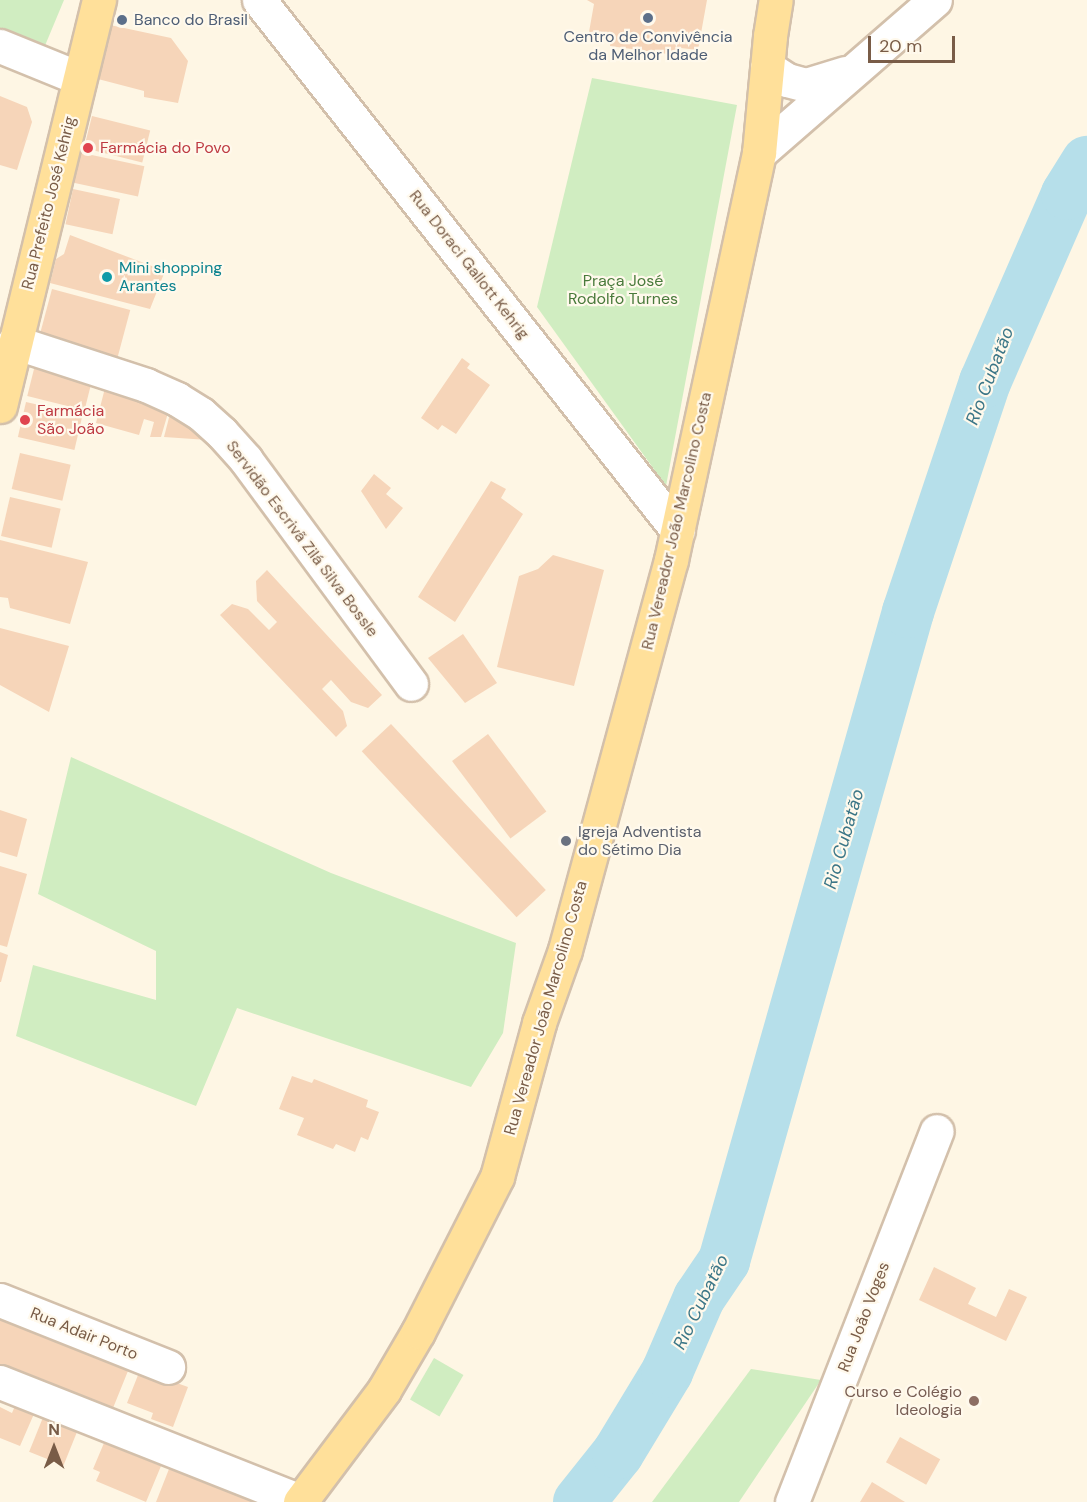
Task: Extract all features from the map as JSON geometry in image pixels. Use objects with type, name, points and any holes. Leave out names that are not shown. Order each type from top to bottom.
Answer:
[{"type":"main road","name":"Rua Prefeito José Kehrig","points":[[0,406],[99,0]]},
{"type":"main road","name":"Rua Vereador João Marcolino Costa","points":[[300,1502],[384,1390],[418,1332],[497,1177],[539,1023],[565,950],[678,531],[759,153],[776,0]]},
{"type":"street","name":"Rua Doraci Gallott Kehrig","points":[[260,0],[678,531]]},
{"type":"street","points":[[759,153],[935,0]]},
{"type":"street","points":[[0,46],[80,78]]},
{"type":"street","points":[[767,67],[787,80],[806,86],[852,70]]},
{"type":"street","name":"Servidão Escrivã Zilá Silva Bossle","points":[[14,342],[146,385],[177,399],[201,414],[246,460],[411,684]]},
{"type":"street","name":"Rua João Voges","points":[[792,1502],[937,1131]]},
{"type":"street","name":"Rua Adair Porto","points":[[0,1300],[168,1367]]},
{"type":"street","points":[[0,1382],[300,1502]]},
{"type":"green space","points":[[0,0],[64,0],[44,48],[0,32]]},
{"type":"green space","name":"Praça José Rodolfo Turnes","points":[[592,78],[737,105],[666,486],[537,307]]},
{"type":"green space","points":[[71,757],[331,873],[516,943],[503,1033],[471,1087],[237,1008],[196,1106],[16,1036],[33,965],[156,1000],[156,951],[38,894]]},
{"type":"green space","points":[[434,1358],[463,1375],[439,1417],[410,1400]]},
{"type":"green space","points":[[751,1369],[821,1380],[739,1502],[652,1502]]},
{"type":"building","name":"Centro de Convivência da Melhor Idade","points":[[587,0],[707,0],[698,50],[681,48],[675,55],[610,46],[611,35],[589,32],[594,4]]},
{"type":"building","points":[[110,25],[171,38],[188,61],[178,103],[144,97],[144,91],[98,79]]},
{"type":"building","points":[[0,96],[27,107],[32,122],[17,170],[0,165]]},
{"type":"building","points":[[92,116],[150,131],[142,163],[84,148]]},
{"type":"building","points":[[73,151],[144,166],[138,197],[67,181]]},
{"type":"building","points":[[73,189],[120,199],[112,234],[66,224]]},
{"type":"building","name":"Mini shopping Arantes","points":[[70,235],[165,271],[150,309],[50,283],[56,259],[64,254]]},
{"type":"building","points":[[52,289],[130,310],[117,361],[38,340]]},
{"type":"building","points":[[462,358],[470,364],[467,368],[490,385],[456,434],[442,425],[438,430],[421,418]]},
{"type":"building","points":[[35,365],[92,379],[85,410],[27,396]]},
{"type":"building","points":[[105,388],[170,406],[161,437],[150,437],[154,422],[144,419],[139,435],[96,423]]},
{"type":"building","points":[[26,402],[83,415],[74,450],[18,437]]},
{"type":"building","points":[[172,406],[208,440],[164,437]]},
{"type":"building","points":[[20,453],[71,465],[62,501],[12,489]]},
{"type":"building","points":[[374,474],[391,488],[386,494],[403,508],[386,529],[361,491]]},
{"type":"building","points":[[491,481],[506,489],[501,498],[523,514],[455,622],[418,597]]},
{"type":"building","points":[[10,497],[61,509],[52,548],[1,536]]},
{"type":"building","points":[[0,540],[88,562],[70,624],[10,608],[8,598],[0,597]]},
{"type":"building","points":[[553,555],[604,570],[574,686],[497,667],[519,576],[538,569]]},
{"type":"building","points":[[267,570],[382,695],[368,708],[351,702],[331,680],[322,689],[343,711],[347,726],[336,737],[220,615],[232,604],[248,609],[269,630],[277,622],[257,601],[256,581]]},
{"type":"building","points":[[0,628],[69,646],[49,712],[0,685]]},
{"type":"building","points":[[463,634],[497,683],[465,703],[428,658]]},
{"type":"building","points":[[391,724],[546,890],[517,917],[362,751]]},
{"type":"building","points":[[488,734],[546,811],[510,839],[452,761]]},
{"type":"building","points":[[0,810],[27,819],[17,857],[0,852]]},
{"type":"building","points":[[0,866],[27,874],[7,947],[0,945]]},
{"type":"building","points":[[0,952],[8,955],[1,982],[0,982]]},
{"type":"building","points":[[292,1076],[312,1083],[314,1079],[368,1100],[366,1107],[379,1112],[368,1140],[361,1137],[355,1152],[336,1144],[333,1149],[297,1135],[304,1118],[279,1109]]},
{"type":"building","points":[[934,1267],[976,1288],[968,1304],[996,1317],[1009,1289],[1027,1297],[1006,1341],[919,1300]]},
{"type":"building","points":[[0,1319],[14,1325],[16,1320],[98,1351],[95,1358],[104,1361],[106,1357],[130,1366],[111,1413],[85,1403],[87,1398],[79,1394],[76,1403],[0,1375]]},
{"type":"building","points":[[140,1370],[188,1387],[173,1427],[151,1419],[153,1413],[127,1403]]},
{"type":"building","points":[[18,1399],[37,1407],[20,1446],[0,1438],[0,1407],[12,1413]]},
{"type":"building","points":[[46,1410],[80,1424],[63,1466],[29,1452]]},
{"type":"building","points":[[900,1437],[940,1459],[926,1485],[886,1462]]},
{"type":"building","points":[[104,1443],[161,1466],[146,1502],[96,1481],[100,1472],[93,1469]]},
{"type":"building","points":[[169,1469],[254,1502],[156,1502]]},
{"type":"building","points":[[872,1482],[905,1502],[860,1502]]},
{"type":"waterway","name":"Rio Cubatão","points":[[579,1502],[618,1453],[667,1372],[699,1298],[724,1261],[908,612],[985,382],[1067,194],[1087,162]]},
{"type":"place","name":"Centro de Convivência da Melhor Idade","points":[[648,18]]},
{"type":"place","name":"Banco do Brasil","points":[[122,20]]},
{"type":"place","name":"Farmácia do Povo","points":[[88,148]]},
{"type":"place","name":"Mini shopping Arantes","points":[[107,277]]},
{"type":"place","name":"Farmácia São João","points":[[25,420]]},
{"type":"place","name":"Igreja Adventista do Sétimo Dia","points":[[566,841]]},
{"type":"place","name":"Curso e Colégio Ideologia","points":[[974,1401]]}]
